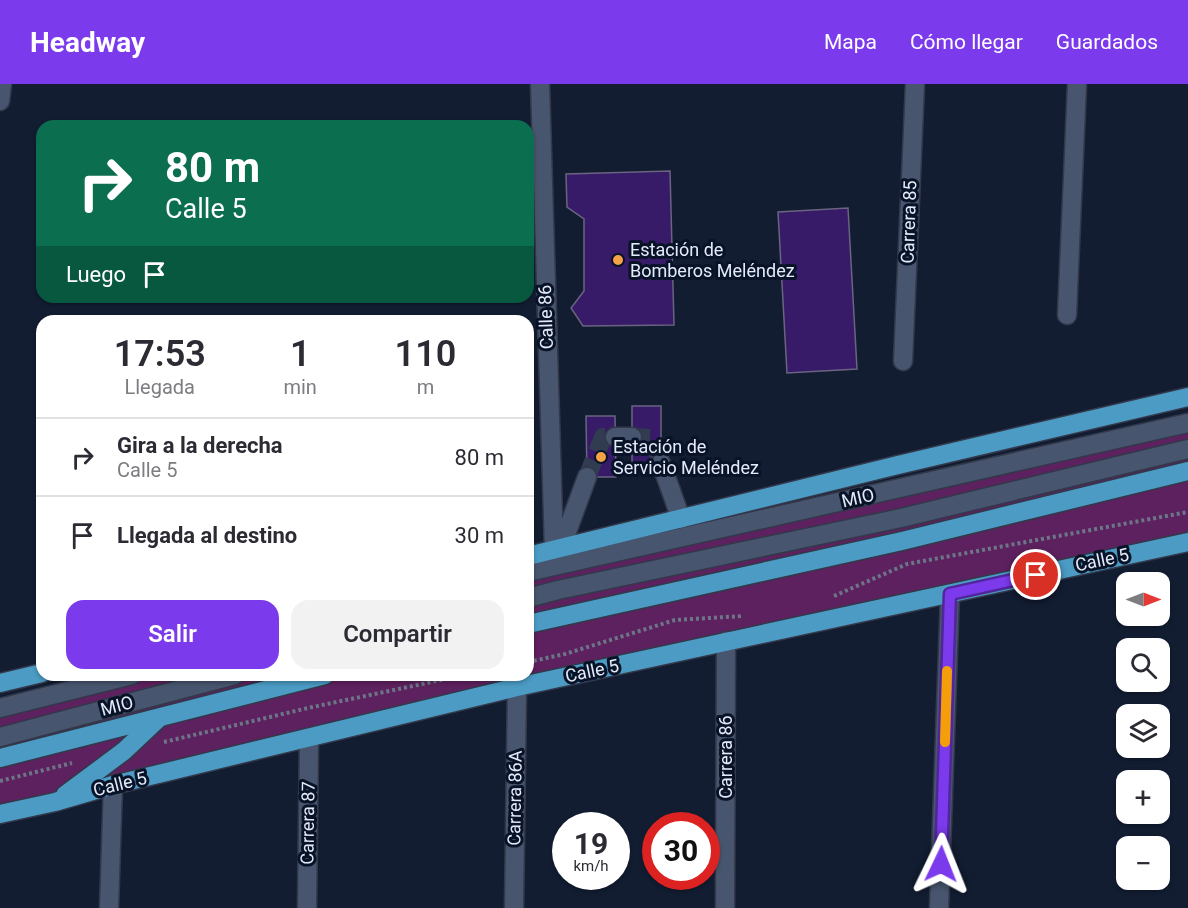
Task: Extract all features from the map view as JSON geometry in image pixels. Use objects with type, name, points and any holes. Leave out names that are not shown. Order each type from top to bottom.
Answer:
[{"type":"main road","points":[[534,555],[910,462],[1188,397]]},
{"type":"main road","points":[[534,623],[902,541],[1188,471]]},
{"type":"main road","name":"Calle 5","points":[[0,814],[516,687],[1188,542]]},
{"type":"main road","points":[[0,683],[36,674]]},
{"type":"main road","points":[[0,758],[301,681]]},
{"type":"main road","points":[[55,802],[124,751],[161,716]]},
{"type":"street","points":[[0,101],[2,84]]},
{"type":"street","name":"Calle 86","points":[[540,84],[557,549]]},
{"type":"street","name":"Carrera 85","points":[[903,361],[915,84]]},
{"type":"street","points":[[1067,315],[1077,84]]},
{"type":"street","name":"MIO","points":[[534,571],[1188,423]]},
{"type":"street","name":"MIO","points":[[534,596],[901,519],[1188,449]]},
{"type":"street","points":[[661,463],[681,519]]},
{"type":"street","points":[[557,549],[587,477]]},
{"type":"street","points":[[939,908],[950,594]]},
{"type":"street","name":"Carrera 86","points":[[725,908],[726,641]]},
{"type":"street","name":"MIO","points":[[0,708],[108,681]]},
{"type":"street","name":"MIO","points":[[0,737],[212,681]]},
{"type":"street","name":"Carrera 86A","points":[[514,908],[516,687]]},
{"type":"street","name":"Carrera 87","points":[[307,908],[309,738]]},
{"type":"street","points":[[109,908],[113,786]]},
{"type":"path","points":[[827,600],[907,564],[1188,512]]},
{"type":"path","points":[[534,661],[565,654],[675,620],[752,615]]},
{"type":"path","points":[[159,743],[436,681]]},
{"type":"path","points":[[0,781],[79,762]]},
{"type":"shaded area","points":[[1188,423],[1188,542],[0,814],[0,708],[108,681],[534,681],[534,571]]},
{"type":"building","points":[[670,171],[674,325],[583,326],[571,308],[584,291],[584,219],[567,207],[566,174]]},
{"type":"building","points":[[848,208],[857,369],[787,373],[778,212]]},
{"type":"building","name":"Estación de Servicio Meléndez","points":[[632,406],[661,406],[661,463],[632,463]]},
{"type":"building","name":"Estación de Servicio Meléndez","points":[[586,416],[615,416],[616,477],[587,477]]},
{"type":"tunnel","points":[[587,477],[603,437],[615,437]]},
{"type":"tunnel","points":[[632,437],[652,438],[661,463]]},
{"type":"slow traffic","points":[[945,742],[947,671]]},
{"type":"place","name":"Estación de Bomberos Meléndez","points":[[618,260]]},
{"type":"place","name":"Estación de Servicio Meléndez","points":[[601,457]]},
{"type":"route","points":[[941,864],[950,594],[1036,575]]}]
